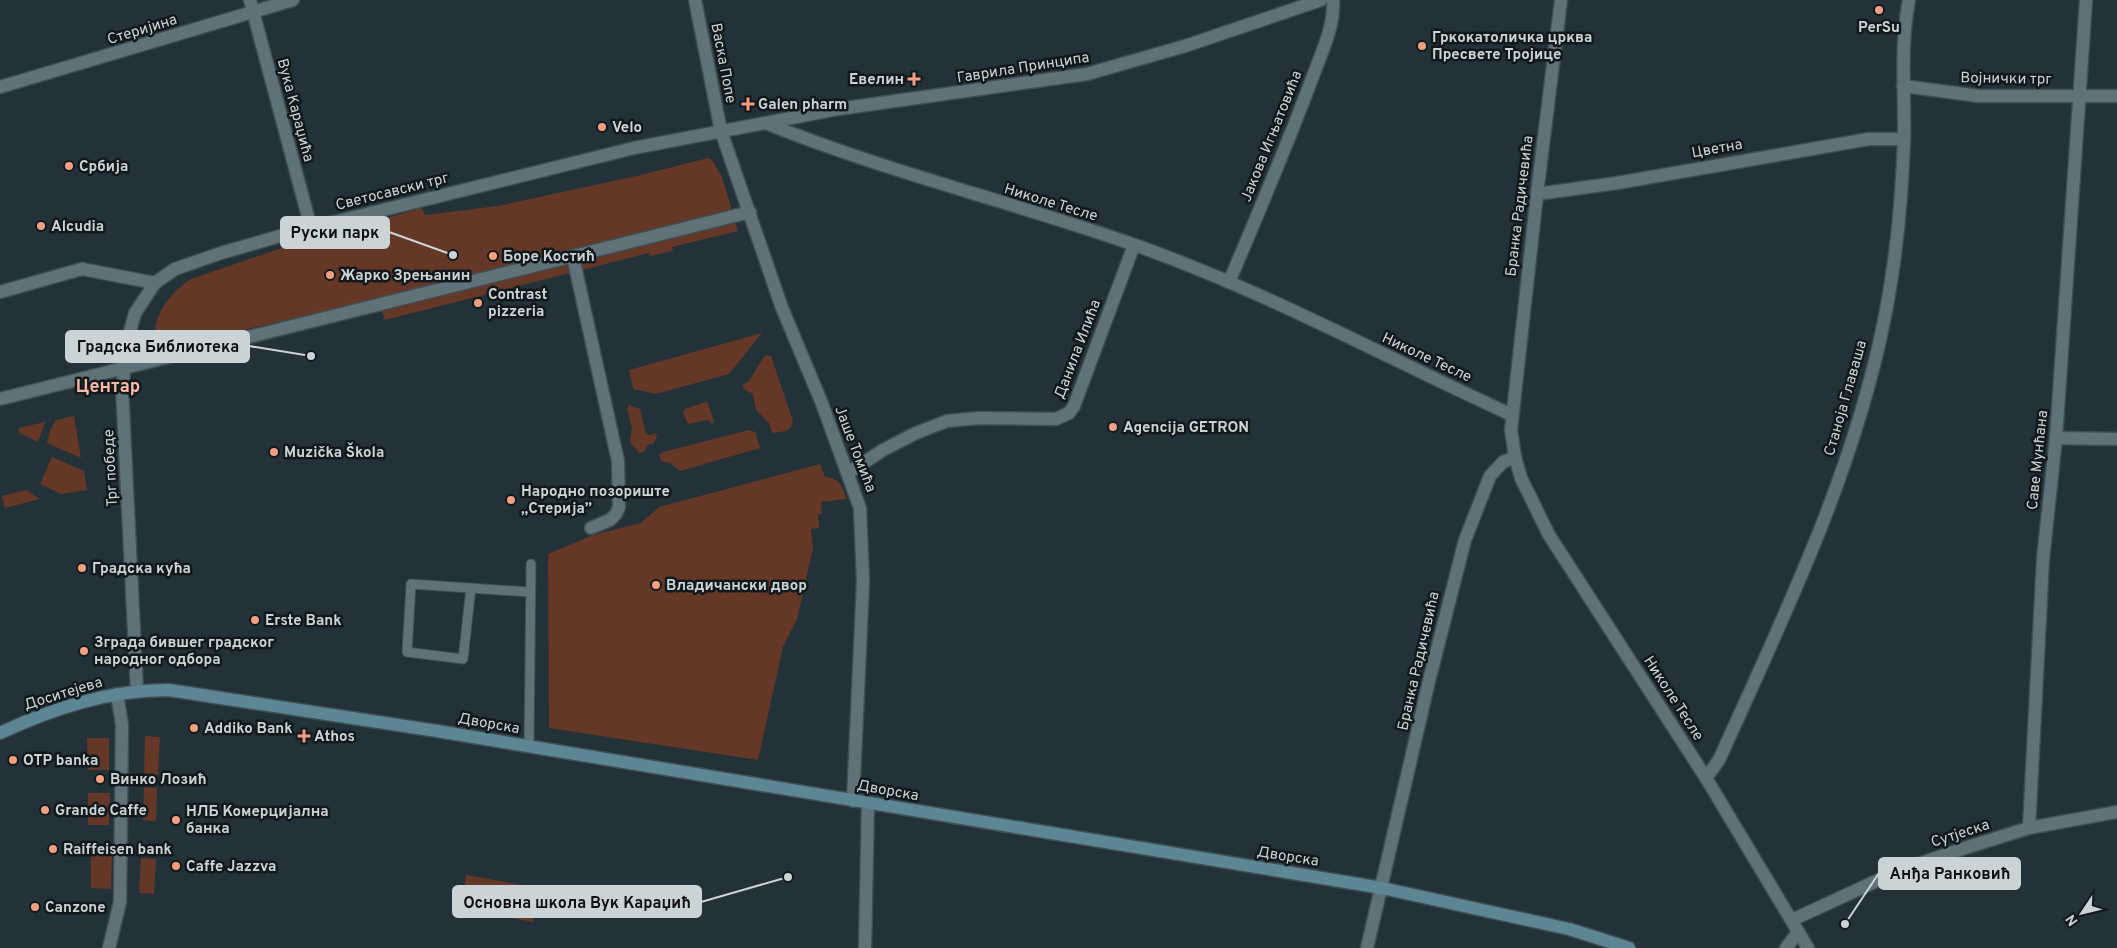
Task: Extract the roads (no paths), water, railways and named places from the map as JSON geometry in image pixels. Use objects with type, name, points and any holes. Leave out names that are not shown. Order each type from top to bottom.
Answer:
[{"type":"main road","name":"Дворска","points":[[137,691],[169,690],[529,747],[1382,888],[1569,929],[1629,948]]},
{"type":"main road","name":"Доситејева","points":[[0,733],[36,716],[74,703],[137,691]]},
{"type":"street","name":"Стеријина","points":[[0,87],[252,6],[293,0]]},
{"type":"street","name":"Васка Попе","points":[[695,0],[721,131]]},
{"type":"street","name":"Гаврила Принципа","points":[[721,131],[838,110],[1087,74],[1185,46],[1322,0]]},
{"type":"street","name":"Јакова Игњатовића","points":[[1229,282],[1287,145],[1307,92],[1333,13],[1333,0]]},
{"type":"street","name":"Бранка Радичевића","points":[[1512,416],[1561,0]]},
{"type":"street","name":"Станоја Главаша","points":[[1706,778],[1719,760],[1789,605],[1819,532],[1865,395],[1885,312],[1896,234],[1904,139],[1905,28],[1909,0]]},
{"type":"street","points":[[2079,95],[2086,0]]},
{"type":"street","name":"Вука Караџића","points":[[252,6],[311,228]]},
{"type":"street","name":"Војнички трг","points":[[1903,86],[1979,96],[2117,96]]},
{"type":"street","name":"Саве Мунћана","points":[[2029,828],[2042,559],[2056,438],[2079,95]]},
{"type":"street","name":"Николе Тесле","points":[[768,124],[823,146],[1134,245],[1229,282],[1512,416],[1511,430],[1515,457],[1522,478],[1550,535],[1706,778],[1808,948]]},
{"type":"street","points":[[0,399],[750,212],[721,131]]},
{"type":"street","name":"Светосавски трг","points":[[123,369],[135,313],[155,284],[175,269],[221,253],[311,228],[634,148],[721,131]]},
{"type":"street","name":"Цветна","points":[[1537,194],[1617,183],[1869,139],[1904,139]]},
{"type":"street","name":"Јаше Томића","points":[[750,212],[782,308],[860,508],[864,546],[853,801]]},
{"type":"street","name":"Данила Илића","points":[[848,474],[883,450],[916,433],[947,422],[979,418],[1056,419],[1068,413],[1074,406],[1134,245]]},
{"type":"street","points":[[573,257],[618,460],[620,507],[610,520],[591,528]]},
{"type":"street","points":[[0,292],[82,270],[155,284]]},
{"type":"street","name":"Трг победе","points":[[123,369],[122,388],[137,691]]},
{"type":"street","points":[[2056,438],[2117,439]]},
{"type":"street","name":"Бранка Радичевића","points":[[1367,948],[1429,681],[1465,540],[1490,476],[1503,462],[1515,457]]},
{"type":"street","points":[[108,948],[120,902],[122,724],[116,694]]},
{"type":"street","points":[[865,948],[868,803]]},
{"type":"street","name":"Сутјеска","points":[[1792,920],[1898,871],[2029,828],[2117,812]]},
{"type":"street","points":[[1786,948],[1798,932]]},
{"type":"lane","points":[[529,747],[531,564]]},
{"type":"lane","points":[[471,588],[464,659],[407,652],[412,584],[471,588],[530,592]]},
{"type":"place","name":"PerSu","points":[[1879,10]]},
{"type":"place","name":"Гркокатоличка црква Пресвете Тројице","points":[[1422,46]]},
{"type":"place","name":"Евелин","points":[[914,79]]},
{"type":"place","name":"Galen pharm","points":[[748,104]]},
{"type":"place","name":"Velo","points":[[602,127]]},
{"type":"place","name":"Србија","points":[[69,166]]},
{"type":"place","name":"Alcudia","points":[[41,226]]},
{"type":"place","name":"Руски парк","points":[[453,255]]},
{"type":"place","name":"Боре Костић","points":[[493,256]]},
{"type":"place","name":"Жарко Зрењанин","points":[[330,275]]},
{"type":"place","name":"Contrast pizzeria","points":[[478,303]]},
{"type":"place","name":"Градска Библиотека","points":[[311,356]]},
{"type":"place","name":"Agencija GETRON","points":[[1113,427]]},
{"type":"place","name":"Muzička Škola","points":[[274,452]]},
{"type":"place","name":"Народно позориште „Стерија”","points":[[511,500]]},
{"type":"place","name":"Градска кућа","points":[[82,568]]},
{"type":"place","name":"Владичански двор","points":[[656,585]]},
{"type":"place","name":"Erste Bank","points":[[255,620]]},
{"type":"place","name":"Зграда бившег градског народног одбора","points":[[84,651]]},
{"type":"place","name":"Addiko Bank","points":[[194,728]]},
{"type":"place","name":"Athos","points":[[304,736]]},
{"type":"place","name":"OTP banka","points":[[13,760]]},
{"type":"place","name":"Винко Лозић","points":[[100,779]]},
{"type":"place","name":"Grande Caffe","points":[[45,810]]},
{"type":"place","name":"НЛБ Комерцијална банка","points":[[176,820]]},
{"type":"place","name":"Raiffeisen bank","points":[[53,849]]},
{"type":"place","name":"Caffe Jazzva","points":[[176,866]]},
{"type":"place","name":"Основна школа Вук Караџић","points":[[788,877]]},
{"type":"place","name":"Canzone","points":[[35,907]]},
{"type":"place","name":"Анђа Ранковић","points":[[1845,924]]},
{"type":"district","name":"Центар","points":[[108,386]]}]
